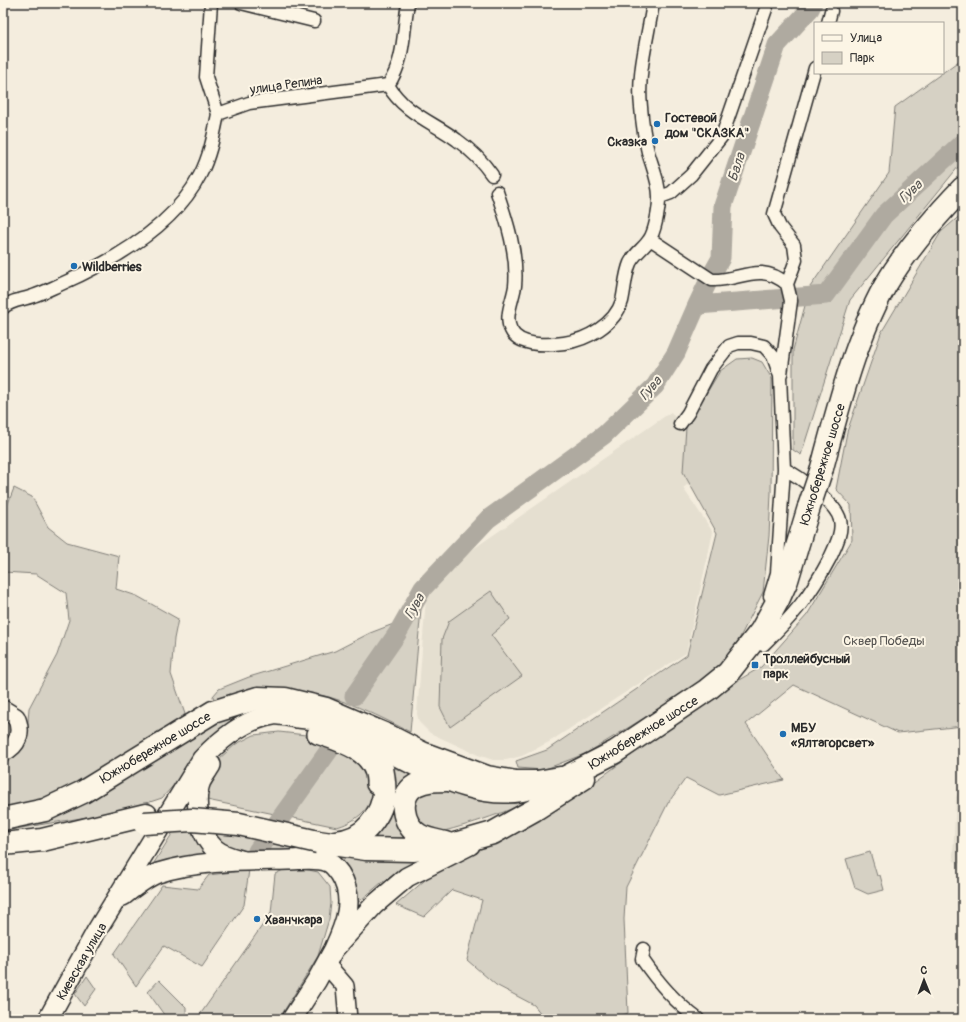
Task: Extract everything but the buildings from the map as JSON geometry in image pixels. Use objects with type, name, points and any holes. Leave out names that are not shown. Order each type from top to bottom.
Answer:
[{"type":"highway","name":"Южнобережное шоссе","points":[[825,470],[848,378],[865,331],[886,286],[925,229],[963,188]]},
{"type":"highway","name":"Южнобережное шоссе","points":[[3,819],[45,810],[82,792],[213,712],[258,698],[285,699],[326,709],[435,758],[487,777],[516,782],[537,782],[559,779],[578,772],[615,752],[668,718],[728,673],[767,622],[787,580],[867,352],[882,319],[910,271],[932,240],[963,205]]},
{"type":"highway","name":"Южнобережное шоссе","points":[[3,850],[39,846],[180,810],[209,810],[238,815],[366,849],[413,850],[451,845],[493,833],[534,810],[672,724],[710,698],[729,682],[763,645],[787,602],[807,547],[813,508]]},
{"type":"highway","points":[[323,837],[342,842],[363,833],[380,812],[385,780],[377,746]]},
{"type":"highway","points":[[447,780],[428,781],[415,786],[405,799],[403,813],[408,825],[419,835],[451,845]]},
{"type":"highway","name":"Южнобережное шоссе","points":[[3,844],[42,840],[145,819],[232,823],[323,837]]},
{"type":"main road","name":"Киевская улица","points":[[48,1019],[115,903],[202,759],[217,742],[252,721],[273,715],[318,721],[377,746],[427,773],[447,780],[501,794],[513,794],[532,790],[559,779]]},
{"type":"main road","points":[[244,861],[216,850],[204,834],[199,818],[199,794],[201,782],[218,752],[234,741],[260,729],[277,728],[302,730],[329,738],[362,754],[374,766],[377,778],[376,796],[369,810],[363,818],[347,831],[323,837]]},
{"type":"main road","points":[[330,956],[374,905],[407,877],[493,833]]},
{"type":"main road","points":[[115,903],[137,884],[157,874],[188,866],[244,861],[312,859],[327,862],[337,869],[344,880],[348,892],[348,908],[344,926],[330,956],[292,1019]]},
{"type":"street","points":[[3,308],[7,304],[33,296],[90,272],[137,242],[164,220],[185,198],[200,175],[211,147],[218,114],[206,78],[211,3]]},
{"type":"street","points":[[241,3],[314,21]]},
{"type":"street","points":[[408,3],[399,62],[395,74],[388,85],[392,92],[413,114],[457,140],[484,162],[492,175]]},
{"type":"street","points":[[497,192],[504,214],[514,263],[515,286],[509,312],[511,330],[516,336],[530,342],[555,344],[573,342],[593,333],[617,314],[622,301],[630,264],[635,254],[650,239],[658,211],[660,197],[647,150],[640,92],[643,60],[653,3]]},
{"type":"street","points":[[660,197],[670,193],[691,175],[722,136],[768,3]]},
{"type":"street","points":[[828,22],[831,11]]},
{"type":"street","points":[[743,654],[762,617],[777,573],[784,469],[780,376],[790,301],[788,286],[796,260],[796,252],[794,245],[780,227],[774,214],[814,72]]},
{"type":"street","name":"улица Репина","points":[[218,114],[249,103],[388,85]]},
{"type":"street","points":[[650,239],[700,274],[712,280],[723,280],[750,272],[761,272],[780,278],[788,286]]},
{"type":"street","points":[[680,424],[688,413],[711,369],[729,346],[738,343],[751,343],[764,346],[773,356],[780,376]]},
{"type":"street","points":[[763,645],[797,611],[815,586],[835,548],[841,528],[837,512],[832,506],[795,474],[784,469]]},
{"type":"street","points":[[3,709],[16,717],[19,724],[19,732],[15,745],[3,753]]},
{"type":"street","points":[[644,949],[642,959],[651,972],[687,1011],[698,1019]]},
{"type":"street","points":[[330,956],[345,986],[348,1019]]},
{"type":"shaded area","points":[[671,412],[710,467],[683,488],[713,532],[686,653],[549,742],[522,756],[506,760],[493,760],[478,755],[430,733],[419,722],[417,714],[426,598],[429,588],[450,565]]},
{"type":"shaded area","points":[[963,784],[963,865],[954,861],[953,856],[956,797]]},
{"type":"green space","points":[[963,58],[963,161],[850,300],[801,455],[793,450],[793,350],[810,287],[889,173],[895,107],[941,74],[944,74],[944,72]]},
{"type":"green space","name":"Сквер Победы","points":[[963,213],[963,726],[898,733],[794,685],[746,724],[784,780],[719,795],[686,778],[668,803],[626,887],[624,919],[628,1013],[613,1019],[545,1019],[534,1005],[496,985],[467,960],[482,900],[452,890],[424,917],[396,905],[439,868],[574,797],[715,694],[761,667],[807,615],[852,540],[851,505],[836,489],[847,432],[881,333],[941,232]]},
{"type":"green space","points":[[752,358],[762,362],[772,379],[769,536],[763,592],[731,655],[706,680],[587,753],[543,770],[518,768],[516,761],[547,750],[687,655],[717,533],[683,472],[686,427],[720,371],[737,359]]},
{"type":"green space","points":[[14,488],[32,497],[48,527],[67,542],[119,556],[116,589],[137,596],[178,619],[174,639],[171,674],[185,714],[170,727],[45,804],[3,811],[3,761],[19,751],[27,736],[29,708],[57,655],[69,620],[66,593],[36,574],[3,572],[4,514]]},
{"type":"green space","points":[[491,591],[510,619],[491,635],[522,676],[450,727],[440,707],[442,639],[449,621]]},
{"type":"green space","points":[[422,598],[410,732],[359,707],[306,692],[268,691],[247,694],[214,703],[213,696],[219,689],[249,677],[335,651],[370,633],[396,623]]},
{"type":"green space","points":[[245,710],[362,738],[254,716],[181,777],[162,798],[123,811],[3,831],[3,829],[198,731]]},
{"type":"green space","points":[[279,732],[306,735],[327,741],[365,761],[373,792],[369,805],[365,810],[349,823],[337,827],[207,800],[210,770],[220,758],[236,744],[254,735]]},
{"type":"green space","points":[[392,767],[428,781],[534,796],[517,807],[504,812],[439,832],[412,837],[365,838]]},
{"type":"green space","points":[[208,828],[426,854],[381,883],[354,906],[344,870],[240,854],[227,848]]},
{"type":"green space","points":[[175,829],[196,829],[212,859],[152,866]]},
{"type":"green space","points":[[870,852],[877,876],[880,875],[884,890],[868,894],[855,888],[846,859]]},
{"type":"green space","points":[[299,868],[318,872],[330,887],[331,903],[329,919],[318,956],[279,1019],[197,1019],[271,913],[275,874],[285,869]]},
{"type":"green space","points":[[249,870],[244,905],[202,967],[164,946],[136,986],[114,954],[162,885],[198,889],[209,875]]},
{"type":"green space","points":[[87,976],[96,989],[84,1006],[75,994]]},
{"type":"green space","points":[[159,980],[186,1007],[186,1019],[167,1019],[148,992]]},
{"type":"waterway","name":"Бала","points":[[712,274],[721,258],[723,206],[777,45],[810,9],[813,3]]},
{"type":"waterway","name":"Гува","points":[[354,696],[397,634],[423,588],[488,519],[604,435],[655,386],[676,353],[697,305],[826,295],[884,215],[963,142]]},
{"type":"waterway","name":"Бала","points":[[697,305],[707,284]]},
{"type":"waterway","name":"Гува","points":[[257,851],[330,749]]},
{"type":"place","name":"Гостевой дом \"СКАЗКА\"","points":[[657,124]]},
{"type":"place","name":"Сказка","points":[[655,141]]},
{"type":"place","name":"Wildberries","points":[[74,266]]},
{"type":"place","name":"Троллейбусный парк","points":[[755,665]]},
{"type":"place","name":"МБУ «Ялтагорсвет»","points":[[783,734]]},
{"type":"place","name":"Хванчкара","points":[[257,919]]}]
